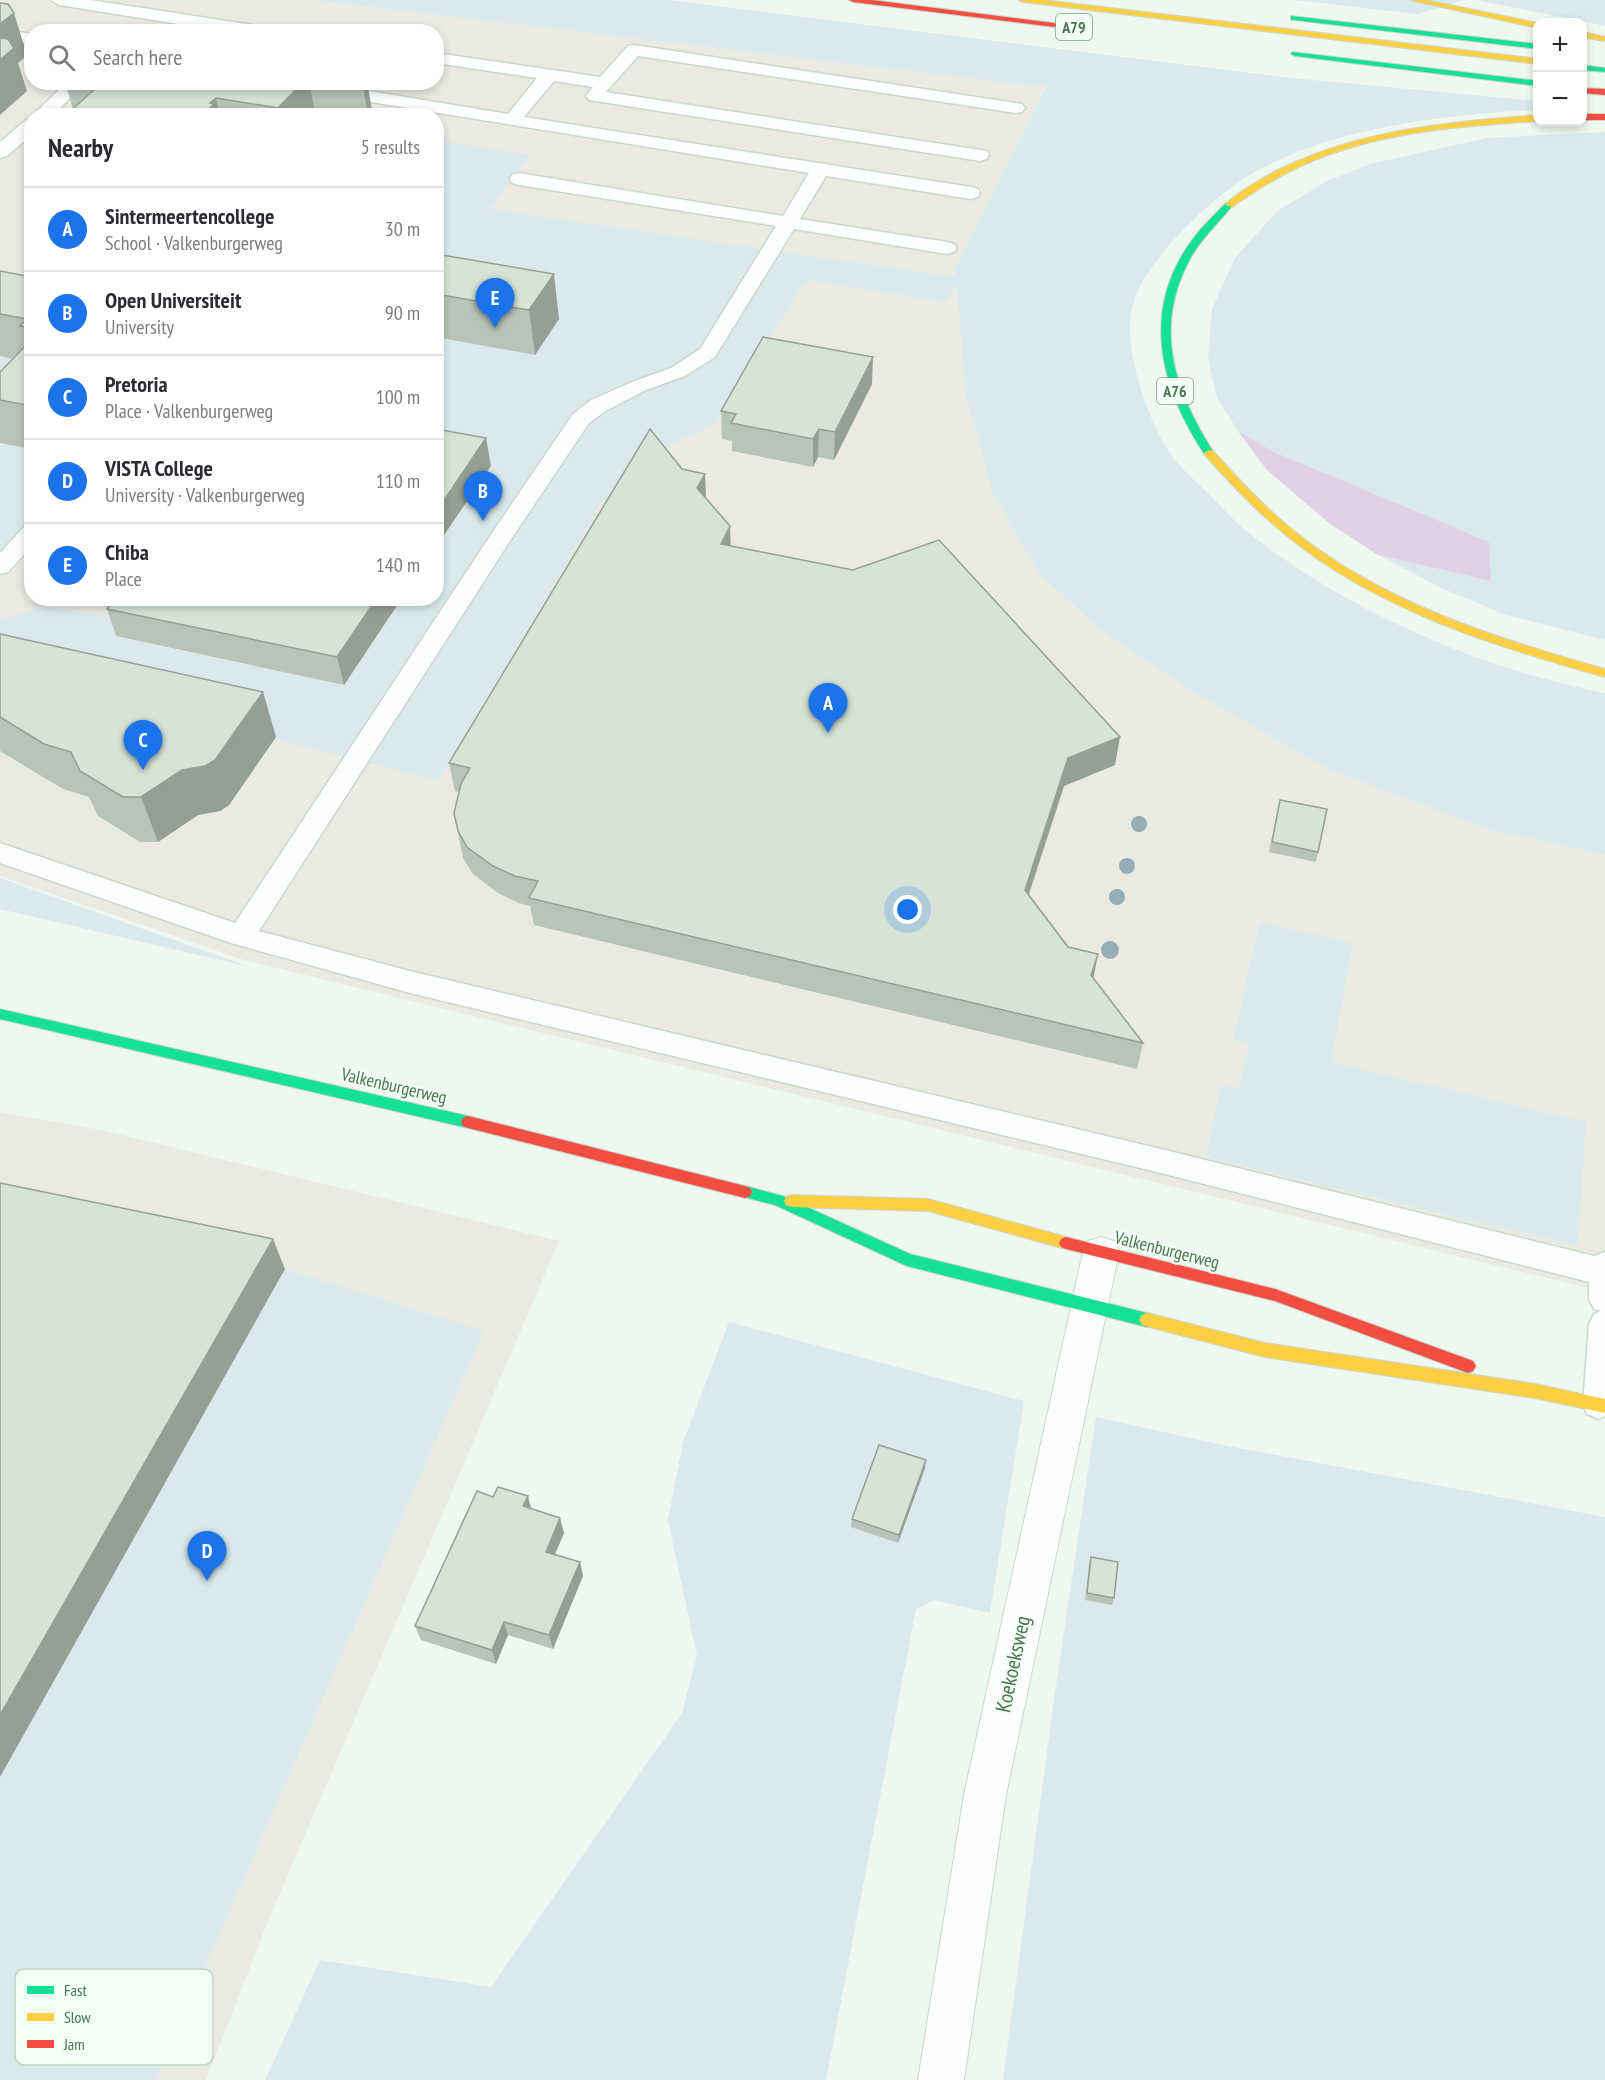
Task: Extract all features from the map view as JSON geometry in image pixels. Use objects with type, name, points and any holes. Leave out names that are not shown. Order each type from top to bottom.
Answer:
[{"type":"main road","name":"A79","points":[[853,0],[1066,26]]},
{"type":"main road","name":"A79","points":[[1023,0],[1533,61]]},
{"type":"main road","points":[[1414,0],[1533,25]]},
{"type":"main road","points":[[1288,17],[1533,46]]},
{"type":"main road","points":[[1587,35],[1605,39]]},
{"type":"main road","points":[[1289,54],[1533,83]]},
{"type":"main road","points":[[1587,68],[1605,70]]},
{"type":"main road","points":[[1587,90],[1605,92]]},
{"type":"main road","points":[[1587,117],[1605,117]]},
{"type":"main road","name":"A76","points":[[1533,118],[1447,125],[1367,138],[1330,149],[1261,183],[1222,212],[1203,231],[1188,252],[1170,298],[1166,323],[1168,368],[1176,397],[1190,425],[1218,464],[1254,504],[1308,548],[1367,584],[1426,614],[1548,659],[1605,673]]},
{"type":"main road","name":"Valkenburgerweg","points":[[0,1014],[428,1112],[777,1200],[907,1260],[1265,1350],[1535,1391],[1602,1405]]},
{"type":"main road","name":"Valkenburgerweg","points":[[777,1200],[928,1205],[1101,1252],[1275,1295],[1535,1391]]},
{"type":"street","name":"Koekoeksweg","points":[[941,2080],[985,1795],[1101,1252]]},
{"type":"lane","points":[[59,0],[200,24]]},
{"type":"lane","points":[[144,24],[154,15]]},
{"type":"lane","points":[[0,34],[24,38]]},
{"type":"lane","points":[[980,155],[595,96],[634,50],[1016,108]]},
{"type":"lane","points":[[444,59],[604,83]]},
{"type":"lane","points":[[512,120],[549,75]]},
{"type":"lane","points":[[50,108],[69,90]]},
{"type":"lane","points":[[315,90],[397,108]]},
{"type":"lane","points":[[444,113],[512,120],[970,193]]},
{"type":"lane","points":[[0,152],[24,131]]},
{"type":"lane","points":[[241,936],[491,551],[581,419],[599,405],[639,386],[678,372],[708,353],[821,169]]},
{"type":"lane","points":[[519,179],[947,248]]},
{"type":"lane","points":[[0,567],[24,541]]},
{"type":"lane","points":[[0,853],[241,936],[410,982],[1157,1160],[1604,1272]]},
{"type":"lane","points":[[1605,1265],[1605,1299]]},
{"type":"lane","points":[[1602,1405],[1605,1324]]},
{"type":"shaded area","points":[[0,0],[311,0],[1046,86],[956,269],[960,311],[993,495],[1040,575],[1105,634],[1198,695],[1331,771],[1491,830],[1605,855],[1605,1292],[244,960],[0,876]]},
{"type":"shaded area","points":[[311,0],[669,0],[1281,77],[1533,101],[1533,110],[1432,119],[1354,134],[1303,150],[1276,161],[1243,179],[1205,209],[1152,267],[1140,286],[1133,304],[1130,321],[1131,341],[1139,383],[1146,404],[1172,456],[1239,525],[1283,559],[1325,586],[1369,610],[1462,652],[1557,682],[1605,693],[1605,855],[1491,830],[1331,771],[1198,695],[1105,634],[1040,575],[993,495],[965,391],[957,285],[945,302],[807,280],[713,425],[669,446],[653,458],[624,504],[604,499],[438,781],[303,746],[0,675],[0,620],[45,607],[129,621],[117,637],[344,685],[398,606],[444,606],[444,538],[490,467],[444,457],[444,141],[530,155],[490,209],[956,277],[955,269],[1046,87]]},
{"type":"shaded area","points":[[1294,0],[1464,0],[1417,14]]},
{"type":"shaded area","points":[[1476,0],[1605,0],[1605,26],[1587,22],[1587,18],[1566,18]]},
{"type":"shaded area","points":[[1605,132],[1605,640],[1506,615],[1444,589],[1378,555],[1491,581],[1350,485],[1274,452],[1238,431],[1217,398],[1208,359],[1212,309],[1235,258],[1277,211],[1327,181],[1370,164],[1487,138]]},
{"type":"shaded area","points":[[0,302],[24,306],[24,525],[0,554]]},
{"type":"shaded area","points":[[1238,431],[1274,452],[1489,542],[1491,581],[1378,555],[1329,523],[1267,470]]},
{"type":"shaded area","points":[[0,878],[250,967],[0,909]]},
{"type":"shaded area","points":[[1260,922],[1353,943],[1331,1062],[1586,1122],[1578,1246],[1206,1157],[1221,1085],[1238,1089],[1249,1044],[1233,1040]]},
{"type":"shaded area","points":[[0,1112],[101,1130],[559,1241],[268,1921],[213,2062],[213,1969],[15,1969],[15,2065],[212,2065],[206,2080],[0,2080]]},
{"type":"shaded area","points":[[285,1269],[484,1331],[205,1969],[15,1969],[15,2065],[163,2065],[156,2080],[0,2080],[0,1776]]},
{"type":"shaded area","points":[[729,1322],[1024,1401],[990,1613],[934,1600],[916,1609],[826,2080],[265,2080],[320,1960],[491,1987],[682,1713],[697,1656],[668,1520],[683,1442]]},
{"type":"shaded area","points":[[1096,1417],[1213,1443],[1605,1517],[1605,2080],[1003,2080],[1055,1692]]},
{"type":"building","points":[[0,3],[8,4],[14,13],[0,24]]},
{"type":"building","points":[[0,38],[8,39],[14,48],[0,60]]},
{"type":"building","points":[[94,90],[295,90],[278,108],[216,98],[210,103],[214,104],[210,108],[74,108]]},
{"type":"building","points":[[444,255],[554,274],[529,310],[444,295]]},
{"type":"building","points":[[0,271],[24,276],[24,318],[0,314]]},
{"type":"building","points":[[763,337],[873,357],[835,432],[819,429],[813,439],[731,423],[736,414],[721,411]]},
{"type":"building","points":[[24,347],[24,404],[0,400],[0,372]]},
{"type":"building","points":[[650,429],[682,469],[705,474],[697,488],[730,526],[721,544],[853,570],[939,540],[1120,737],[1068,758],[1025,890],[1068,947],[1098,954],[1091,975],[1143,1043],[529,898],[538,881],[515,876],[493,866],[467,847],[458,831],[454,813],[461,784],[470,768],[449,763]]},
{"type":"building","points":[[444,430],[486,438],[444,500]]},
{"type":"building","points":[[109,606],[372,606],[337,657],[107,609]]},
{"type":"building","points":[[0,634],[263,692],[215,760],[205,766],[182,770],[141,797],[123,797],[80,771],[71,752],[44,744],[0,717]]},
{"type":"building","points":[[1280,800],[1327,809],[1318,852],[1272,842]]},
{"type":"building","points":[[0,1183],[273,1239],[0,1715]]},
{"type":"building","points":[[879,1445],[926,1460],[899,1535],[852,1519]]},
{"type":"building","points":[[498,1487],[528,1496],[523,1506],[560,1518],[546,1552],[580,1562],[549,1635],[504,1622],[492,1650],[415,1626],[477,1491],[493,1497]]},
{"type":"building","points":[[1091,1557],[1118,1562],[1114,1598],[1087,1593]]},
{"type":"traffic: fast","points":[[1294,18],[1533,46]]},
{"type":"traffic: fast","points":[[1295,54],[1533,83]]},
{"type":"traffic: fast","points":[[1587,68],[1605,70]]},
{"type":"traffic: fast","points":[[1209,453],[1189,421],[1175,389],[1167,356],[1166,324],[1171,293],[1183,262],[1203,233],[1229,205]]},
{"type":"traffic: fast","points":[[0,1014],[468,1122]]},
{"type":"traffic: fast","points":[[745,1192],[778,1200],[907,1260],[1147,1320]]},
{"type":"traffic: slow","points":[[1023,0],[1533,61]]},
{"type":"traffic: slow","points":[[1414,0],[1533,25]]},
{"type":"traffic: slow","points":[[1587,35],[1605,39]]},
{"type":"traffic: slow","points":[[1229,205],[1264,181],[1300,163],[1337,149],[1416,130],[1533,118]]},
{"type":"traffic: slow","points":[[1209,453],[1248,496],[1291,534],[1338,567],[1388,595],[1494,640],[1605,673]]},
{"type":"traffic: slow","points":[[791,1201],[928,1205],[1066,1243]]},
{"type":"traffic: slow","points":[[1147,1320],[1265,1350],[1535,1391],[1605,1406]]},
{"type":"traffic: jam","points":[[853,0],[1054,25]]},
{"type":"traffic: jam","points":[[1587,90],[1605,92]]},
{"type":"traffic: jam","points":[[1587,117],[1605,117]]},
{"type":"traffic: jam","points":[[468,1122],[745,1192]]},
{"type":"traffic: jam","points":[[1066,1243],[1275,1295],[1468,1366]]},
{"type":"place","name":"Chiba","points":[[495,328]]},
{"type":"place","name":"Open Universiteit","points":[[483,521]]},
{"type":"place","name":"Sintermeertencollege","points":[[828,733]]},
{"type":"place","name":"Pretoria","points":[[143,770]]},
{"type":"place","name":"VISTA College","points":[[207,1581]]}]
